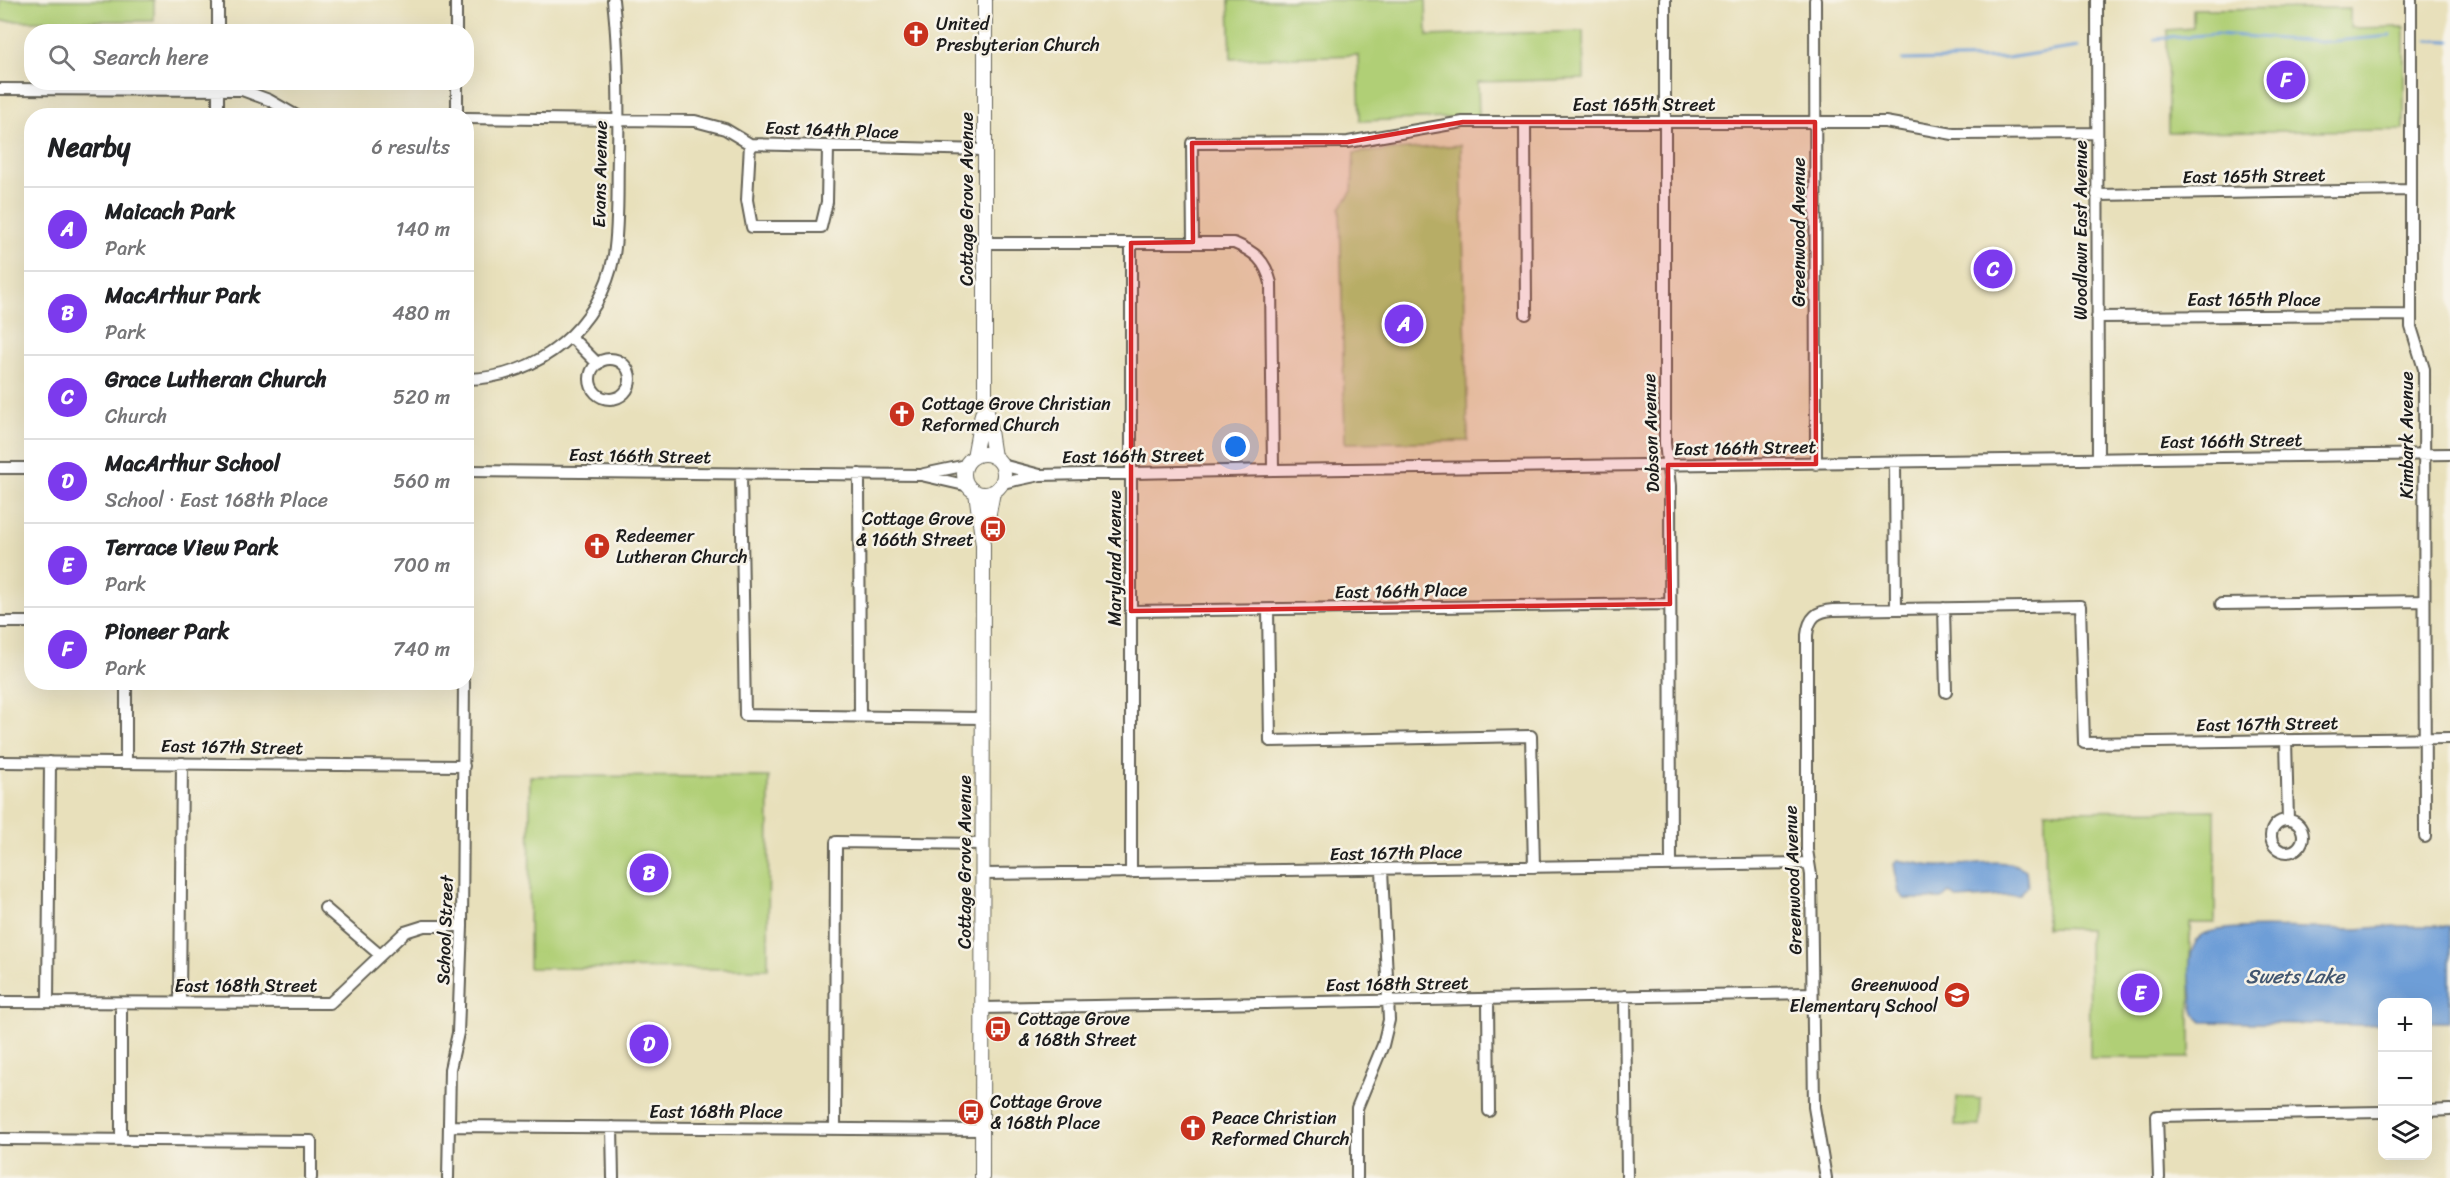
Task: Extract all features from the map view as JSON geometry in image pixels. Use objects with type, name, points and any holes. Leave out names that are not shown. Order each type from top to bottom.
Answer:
[{"type":"street","points":[[218,0],[218,24]]},
{"type":"street","points":[[456,0],[456,24]]},
{"type":"street","name":"Evans Avenue","points":[[474,378],[526,368],[558,348],[571,337],[592,312],[607,281],[613,257],[618,120],[613,0]]},
{"type":"street","name":"Cottage Grove Avenue","points":[[985,0],[985,398],[998,461]]},
{"type":"street","name":"Dobson Avenue","points":[[1665,0],[1665,431],[1668,465],[1671,604],[1671,865]]},
{"type":"street","name":"Greenwood Avenue","points":[[1815,0],[1816,464]]},
{"type":"street","name":"Woodlawn East Avenue","points":[[2097,0],[2098,459]]},
{"type":"street","name":"Kimbark Avenue","points":[[2411,0],[2411,315],[2412,336],[2424,369],[2425,837]]},
{"type":"street","points":[[0,89],[24,89]]},
{"type":"street","points":[[218,90],[218,108]]},
{"type":"street","points":[[239,90],[254,93],[282,108]]},
{"type":"street","points":[[457,90],[457,108]]},
{"type":"street","name":"East 164th Place","points":[[474,118],[695,121],[725,129],[750,144],[985,150]]},
{"type":"street","points":[[1525,122],[1526,315]]},
{"type":"street","name":"East 165th Street","points":[[1193,242],[1192,142],[1348,142],[1455,123],[1525,122],[1898,122],[1953,134],[2097,133]]},
{"type":"street","points":[[750,144],[747,200],[752,227],[821,227],[827,202],[828,147]]},
{"type":"street","name":"East 165th Street","points":[[2097,195],[2412,190]]},
{"type":"street","points":[[985,243],[1234,243],[1253,252],[1267,267],[1271,283],[1273,470]]},
{"type":"street","name":"Maryland Avenue","points":[[1131,243],[1131,873]]},
{"type":"street","name":"East 165th Place","points":[[2097,317],[2411,315]]},
{"type":"street","points":[[571,337],[598,364]]},
{"type":"street","name":"Cottage Grove Avenue","points":[[971,461],[985,398]]},
{"type":"street","points":[[984,454],[998,461],[1004,474],[997,488],[972,489],[965,476],[971,461],[984,454]]},
{"type":"street","name":"East 166th Street","points":[[997,488],[1040,475],[2450,454]]},
{"type":"street","name":"East 166th Street","points":[[921,475],[971,461]]},
{"type":"street","name":"East 166th Street","points":[[998,461],[1040,475]]},
{"type":"street","points":[[1895,462],[1896,609],[1944,608],[1946,692]]},
{"type":"street","points":[[0,468],[24,468]]},
{"type":"street","name":"East 166th Street","points":[[474,471],[921,475],[972,489]]},
{"type":"street","points":[[741,473],[745,715],[983,718]]},
{"type":"street","points":[[859,474],[860,715]]},
{"type":"street","name":"Cottage Grove Avenue","points":[[983,545],[997,488]]},
{"type":"street","name":"Cottage Grove Avenue","points":[[972,489],[983,545],[982,1178]]},
{"type":"street","points":[[2222,604],[2423,601]]},
{"type":"street","name":"East 166th Place","points":[[1131,611],[1671,604]]},
{"type":"street","name":"East 167th Street","points":[[1944,608],[2080,606],[2084,743],[2450,738]]},
{"type":"street","name":"Greenwood Avenue","points":[[1826,1178],[1814,1107],[1807,838],[1807,635],[1813,617],[1818,612],[1896,609]]},
{"type":"street","points":[[1268,610],[1270,741],[1531,736],[1534,867]]},
{"type":"street","points":[[0,621],[24,622]]},
{"type":"street","points":[[126,690],[126,762]]},
{"type":"street","name":"School Street","points":[[448,1178],[450,1069],[458,1033],[462,926],[464,690]]},
{"type":"street","points":[[2286,740],[2288,820]]},
{"type":"street","name":"East 167th Street","points":[[0,762],[464,766]]},
{"type":"street","points":[[48,1002],[50,762]]},
{"type":"street","points":[[180,1002],[182,763]]},
{"type":"street","points":[[835,1129],[836,843],[983,844]]},
{"type":"street","name":"East 167th Place","points":[[983,874],[1809,863]]},
{"type":"street","points":[[1357,1178],[1357,1108],[1383,1045],[1389,1001],[1382,870]]},
{"type":"street","points":[[325,908],[380,955]]},
{"type":"street","name":"East 168th Street","points":[[0,1002],[330,1003],[405,932],[424,926],[462,926]]},
{"type":"street","name":"East 168th Street","points":[[983,1008],[1812,993]]},
{"type":"street","points":[[1625,996],[1627,1178]]},
{"type":"street","points":[[1488,999],[1489,1111]]},
{"type":"street","points":[[121,1003],[121,1138]]},
{"type":"street","points":[[2432,1111],[2450,1110]]},
{"type":"street","points":[[2159,1178],[2157,1116],[2378,1112]]},
{"type":"street","name":"East 168th Place","points":[[449,1126],[982,1130]]},
{"type":"street","points":[[612,1127],[613,1178]]},
{"type":"street","points":[[0,1139],[311,1141],[311,1178]]},
{"type":"highlighted area","points":[[1463,122],[1815,122],[1816,464],[1668,465],[1670,604],[1131,611],[1131,243],[1193,242],[1192,143],[1348,142]]},
{"type":"green space","points":[[0,0],[154,0],[154,21],[0,21]]},
{"type":"green space","points":[[1229,0],[1426,0],[1427,36],[1583,31],[1584,79],[1478,82],[1479,117],[1360,121],[1358,55],[1231,59]]},
{"type":"green space","points":[[2350,8],[2350,28],[2404,27],[2404,130],[2168,132],[2167,30],[2193,28],[2193,9]]},
{"type":"green space","points":[[1461,145],[1468,441],[1345,443],[1340,208],[1352,191],[1354,153]]},
{"type":"green space","points":[[530,776],[769,777],[768,969],[529,968]]},
{"type":"green space","points":[[2215,810],[2215,923],[2190,923],[2190,1058],[2090,1058],[2089,929],[2046,928],[2045,811]]},
{"type":"green space","points":[[1957,1097],[1981,1099],[1980,1126],[1955,1125]]},
{"type":"water","points":[[1897,861],[1934,866],[1994,862],[2017,865],[2026,870],[2028,886],[2019,895],[1958,899],[1949,893],[1942,899],[1905,899],[1899,893],[1894,864]]},
{"type":"water","name":"Swets Lake","points":[[2394,926],[2450,926],[2450,1022],[2432,1022],[2432,998],[2378,998],[2378,1024],[2203,1022],[2199,1020],[2192,1003],[2190,961],[2193,947],[2201,936],[2211,931],[2250,927],[2357,929]]},
{"type":"waterway","points":[[2155,39],[2217,34],[2321,42],[2391,36]]},
{"type":"waterway","points":[[2428,40],[2450,41]]},
{"type":"waterway","points":[[1902,60],[2007,58],[2078,47]]},
{"type":"place","name":"United Presbyterian Church","points":[[916,34]]},
{"type":"place","name":"Pioneer Park","points":[[2286,80]]},
{"type":"place","name":"Grace Lutheran Church","points":[[1993,269]]},
{"type":"place","name":"Maicach Park","points":[[1404,324]]},
{"type":"place","name":"Cottage Grove Christian Reformed Church","points":[[902,414]]},
{"type":"place","name":"Cottage Grove & 166th Street","points":[[993,529]]},
{"type":"place","name":"Redeemer Lutheran Church","points":[[597,546]]},
{"type":"place","name":"MacArthur Park","points":[[649,873]]},
{"type":"place","name":"Terrace View Park","points":[[2140,993]]},
{"type":"place","name":"Greenwood Elementary School","points":[[1957,995]]},
{"type":"place","name":"Cottage Grove & 168th Street","points":[[998,1029]]},
{"type":"place","name":"MacArthur School","points":[[649,1044]]},
{"type":"place","name":"Cottage Grove & 168th Place","points":[[971,1112]]},
{"type":"place","name":"Peace Christian Reformed Church","points":[[1193,1128]]}]
